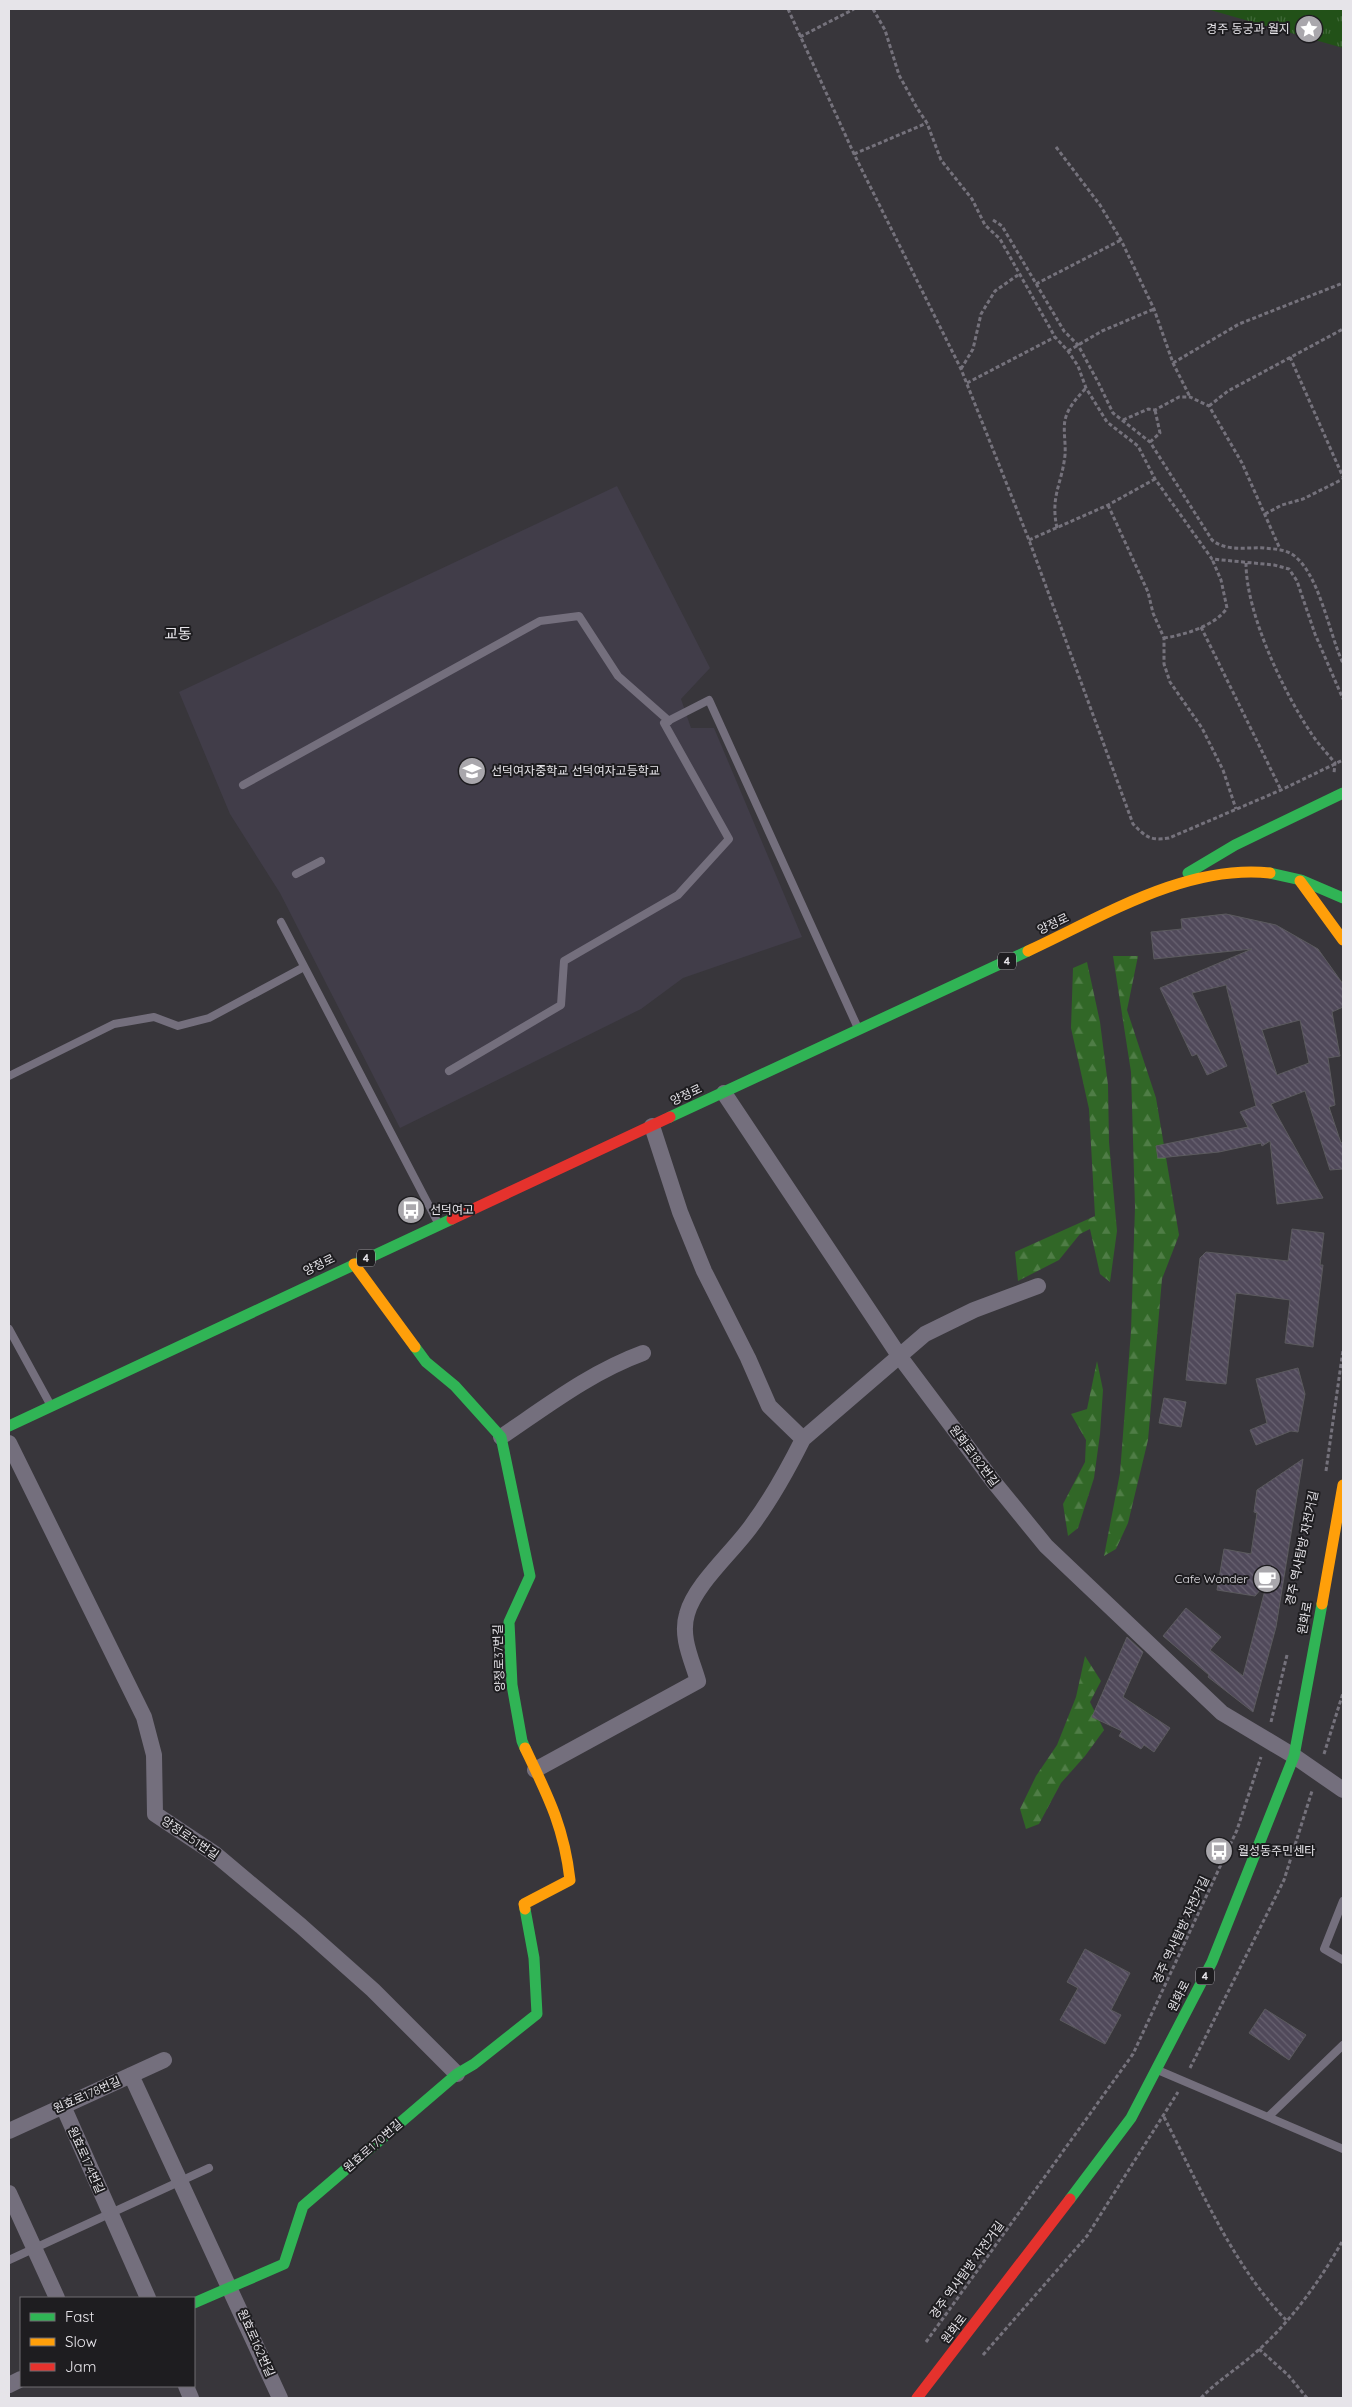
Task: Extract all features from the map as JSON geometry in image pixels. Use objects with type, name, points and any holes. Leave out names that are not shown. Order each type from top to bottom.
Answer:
[{"type":"main road","points":[[1161,889],[1235,845],[1340,794]]},
{"type":"main road","name":"양정로","points":[[9,1426],[52,1408],[354,1264],[1161,889],[1198,877],[1236,870],[1276,873],[1343,898]]},
{"type":"main road","points":[[1300,881],[1343,940]]},
{"type":"main road","points":[[354,1264],[426,1362],[455,1386],[501,1437]]},
{"type":"main road","name":"양정로37번길","points":[[501,1437],[530,1576],[509,1622],[512,1685],[522,1741],[556,1814],[566,1847],[570,1880],[524,1904],[534,1958],[537,2014]]},
{"type":"main road","name":"원화로","points":[[917,2398],[999,2294],[1131,2118],[1212,1962],[1294,1756],[1331,1575],[1343,1485]]},
{"type":"main road","name":"원효로170번길","points":[[195,2303],[284,2264],[303,2206],[457,2074],[474,2064],[537,2014]]},
{"type":"street","name":"원화로182번길","points":[[724,1093],[900,1357],[992,1481],[1046,1546],[1222,1713],[1294,1756],[1343,1790]]},
{"type":"street","points":[[652,1126],[680,1212],[704,1271],[748,1358],[769,1406],[803,1439]]},
{"type":"street","points":[[535,1770],[698,1681],[684,1634],[687,1614],[702,1587],[751,1526],[786,1474],[803,1439],[925,1334],[974,1310],[1038,1286]]},
{"type":"street","points":[[501,1437],[574,1387],[618,1362],[643,1353]]},
{"type":"street","name":"양정로51번길","points":[[9,1443],[144,1717],[154,1755],[155,1814],[215,1854],[301,1926],[373,1990],[457,2074]]},
{"type":"street","name":"원효로178번길","points":[[9,2131],[164,2060]]},
{"type":"street","points":[[131,2075],[231,2288]]},
{"type":"street","name":"원효로174번길","points":[[63,2106],[110,2214]]},
{"type":"street","points":[[9,2193],[57,2297]]},
{"type":"street","points":[[110,2214],[148,2297]]},
{"type":"street","name":"원효로162번길","points":[[231,2288],[280,2398]]},
{"type":"lane","points":[[243,785],[540,621],[579,616],[618,676],[669,721]]},
{"type":"lane","points":[[448,1071],[562,1005],[564,961],[678,895],[729,839],[664,723],[709,700],[858,1030]]},
{"type":"lane","points":[[296,874],[320,861]]},
{"type":"lane","points":[[281,922],[439,1225]]},
{"type":"lane","points":[[9,1076],[114,1024],[154,1017],[178,1026],[209,1018],[304,968]]},
{"type":"lane","points":[[9,1329],[52,1408]]},
{"type":"lane","points":[[1343,1901],[1324,1949],[1343,1960]]},
{"type":"lane","points":[[1268,2117],[1343,2045]]},
{"type":"lane","points":[[1156,2069],[1343,2149]]},
{"type":"lane","points":[[9,2260],[209,2168]]},
{"type":"path","points":[[788,9],[854,154],[961,369],[1029,540],[1133,824],[1142,833],[1154,840],[1169,838],[1280,790],[1343,760]]},
{"type":"path","points":[[800,37],[854,9]]},
{"type":"path","points":[[873,9],[886,30],[899,75],[917,108],[928,123],[941,160],[972,199],[985,225],[1000,239],[1018,275],[1055,337],[1068,350],[1078,366],[1086,388],[1107,422],[1138,446],[1155,479],[1212,559],[1221,580],[1226,608],[1222,615],[1179,636],[1164,638]]},
{"type":"path","points":[[854,154],[928,123]]},
{"type":"path","points":[[1056,147],[1100,205],[1121,240],[1154,309],[1173,363],[1190,396]]},
{"type":"path","points":[[993,220],[1002,226],[1064,331],[1078,345],[1113,414],[1150,442],[1212,540],[1226,548],[1280,549],[1292,554],[1301,562],[1312,580],[1343,663]]},
{"type":"path","points":[[1036,284],[1121,240]]},
{"type":"path","points":[[961,369],[973,349],[980,314],[995,291],[1018,275]]},
{"type":"path","points":[[1173,363],[1239,324],[1343,283]]},
{"type":"path","points":[[1068,350],[1102,331],[1154,309]]},
{"type":"path","points":[[1209,406],[1228,392],[1290,356],[1343,329]]},
{"type":"path","points":[[966,383],[1055,337]]},
{"type":"path","points":[[1265,514],[1282,505],[1303,499],[1343,478],[1290,356]]},
{"type":"path","points":[[1057,528],[1053,510],[1057,485],[1065,457],[1065,420],[1071,405],[1086,388]]},
{"type":"path","points":[[1123,420],[1148,409],[1155,410],[1179,397],[1190,396],[1209,406],[1242,463],[1280,549]]},
{"type":"path","points":[[1150,442],[1160,433],[1155,410]]},
{"type":"path","points":[[1029,540],[1108,505],[1155,479]]},
{"type":"path","points":[[1108,505],[1148,592],[1153,613],[1164,638],[1164,664],[1170,682],[1202,728],[1223,770],[1236,809]]},
{"type":"path","points":[[1212,559],[1274,565],[1288,569],[1297,581],[1315,634],[1343,699]]},
{"type":"path","points":[[1246,563],[1246,576],[1258,626],[1280,676],[1311,733],[1335,763],[1333,778],[1340,794]]},
{"type":"path","points":[[1200,627],[1280,790]]},
{"type":"path","points":[[1326,1472],[1343,1350]]},
{"type":"path","name":"경주 역사탐방 자전거길","points":[[926,2342],[1133,2054],[1237,1830],[1267,1740],[1288,1654]]},
{"type":"path","points":[[1164,2117],[1245,2271],[1266,2300],[1286,2320]]},
{"type":"path","points":[[1201,2398],[1259,2350],[1286,2320],[1325,2272],[1343,2240]]},
{"type":"path","points":[[1259,2350],[1288,2375],[1307,2398]]},
{"type":"shaded area","name":"선덕여자중학교 선덕여자고등학교","points":[[617,486],[710,668],[681,699],[691,728],[714,728],[802,937],[683,978],[641,1009],[400,1128],[280,893],[230,814],[179,692]]},
{"type":"green space","name":"경주 동궁과 월지","points":[[1207,9],[1343,9],[1343,48]]},
{"type":"green space","points":[[1113,956],[1138,956],[1127,1010],[1156,1098],[1179,1235],[1162,1279],[1148,1440],[1128,1523],[1116,1549],[1104,1556],[1120,1473],[1131,1331],[1135,1207],[1131,1072]]},
{"type":"green space","points":[[1087,962],[1100,1022],[1108,1085],[1109,1142],[1117,1231],[1110,1282],[1100,1274],[1090,1229],[1080,1234],[1059,1260],[1018,1281],[1015,1252],[1095,1216],[1089,1109],[1071,1028],[1073,968]]},
{"type":"green space","points":[[1097,1361],[1103,1390],[1094,1478],[1078,1528],[1068,1536],[1063,1504],[1085,1462],[1086,1440],[1071,1414],[1087,1409]]},
{"type":"green space","points":[[1085,1656],[1101,1681],[1090,1702],[1104,1730],[1085,1756],[1061,1783],[1039,1824],[1026,1829],[1020,1809],[1036,1776],[1057,1745],[1076,1697]]},
{"type":"building","points":[[1226,914],[1276,925],[1318,949],[1343,984],[1343,1007],[1332,1012],[1340,1056],[1328,1058],[1335,1105],[1329,1107],[1341,1143],[1343,1142],[1343,1169],[1330,1170],[1305,1091],[1271,1104],[1323,1198],[1277,1204],[1270,1141],[1262,1146],[1261,1143],[1219,1152],[1158,1158],[1156,1146],[1248,1127],[1240,1112],[1256,1106],[1226,985],[1192,993],[1227,1066],[1207,1075],[1197,1054],[1192,1056],[1160,988],[1252,949],[1154,959],[1151,932],[1182,929],[1181,919]],"holes":[[[1300,1020],[1309,1063],[1277,1075],[1262,1030]]]},
{"type":"building","points":[[1292,1229],[1324,1233],[1320,1265],[1323,1265],[1313,1347],[1285,1343],[1290,1300],[1236,1293],[1226,1384],[1186,1380],[1200,1258],[1206,1252],[1288,1261]]},
{"type":"building","points":[[1298,1368],[1305,1394],[1298,1432],[1291,1431],[1256,1445],[1250,1430],[1267,1423],[1256,1379]]},
{"type":"building","points":[[1164,1398],[1186,1402],[1181,1427],[1159,1423]]},
{"type":"building","points":[[1303,1459],[1276,1627],[1253,1712],[1208,1677],[1209,1675],[1163,1636],[1186,1608],[1221,1637],[1210,1650],[1243,1676],[1267,1582],[1255,1596],[1217,1590],[1224,1549],[1251,1554],[1257,1513],[1254,1512],[1257,1490]]},
{"type":"building","points":[[1127,1637],[1143,1652],[1123,1697],[1170,1728],[1154,1752],[1144,1745],[1141,1749],[1119,1736],[1122,1731],[1092,1717]]},
{"type":"building","points":[[1085,1949],[1130,1973],[1111,2010],[1121,2015],[1105,2044],[1060,2020],[1078,1988],[1067,1982]]},
{"type":"building","points":[[1265,2009],[1306,2035],[1289,2060],[1249,2033]]},
{"type":"traffic: fast","points":[[1188,873],[1235,845],[1343,793]]},
{"type":"traffic: fast","points":[[1270,873],[1301,880],[1343,898]]},
{"type":"traffic: fast","points":[[670,1117],[1028,951]]},
{"type":"traffic: fast","points":[[9,1426],[452,1219]]},
{"type":"traffic: fast","points":[[415,1347],[426,1362],[455,1386],[501,1437],[530,1576],[509,1622],[512,1685],[522,1741],[525,1748]]},
{"type":"traffic: fast","points":[[1070,2199],[1131,2118],[1212,1962],[1294,1756],[1322,1604]]},
{"type":"traffic: fast","points":[[195,2303],[284,2264],[303,2206],[457,2074],[474,2064],[537,2014],[534,1958],[525,1909]]},
{"type":"traffic: slow","points":[[1028,951],[1115,909],[1176,885],[1238,872],[1270,873]]},
{"type":"traffic: slow","points":[[1300,881],[1343,940]]},
{"type":"traffic: slow","points":[[354,1264],[415,1347]]},
{"type":"traffic: slow","points":[[1322,1604],[1343,1485]]},
{"type":"traffic: slow","points":[[525,1748],[554,1812],[564,1844],[570,1880],[524,1904],[525,1909]]},
{"type":"traffic: jam","points":[[452,1219],[670,1117]]},
{"type":"traffic: jam","points":[[917,2398],[1070,2199]]},
{"type":"place","name":"경주 동궁과 월지","points":[[1309,29]]},
{"type":"place","name":"선덕여자중학교 선덕여자고등학교","points":[[472,771]]},
{"type":"place","name":"선덕여고","points":[[411,1210]]},
{"type":"place","name":"Cafe Wonder","points":[[1267,1579]]},
{"type":"place","name":"월성동주민센타","points":[[1219,1851]]},
{"type":"district","name":"교동","points":[[178,634]]}]
